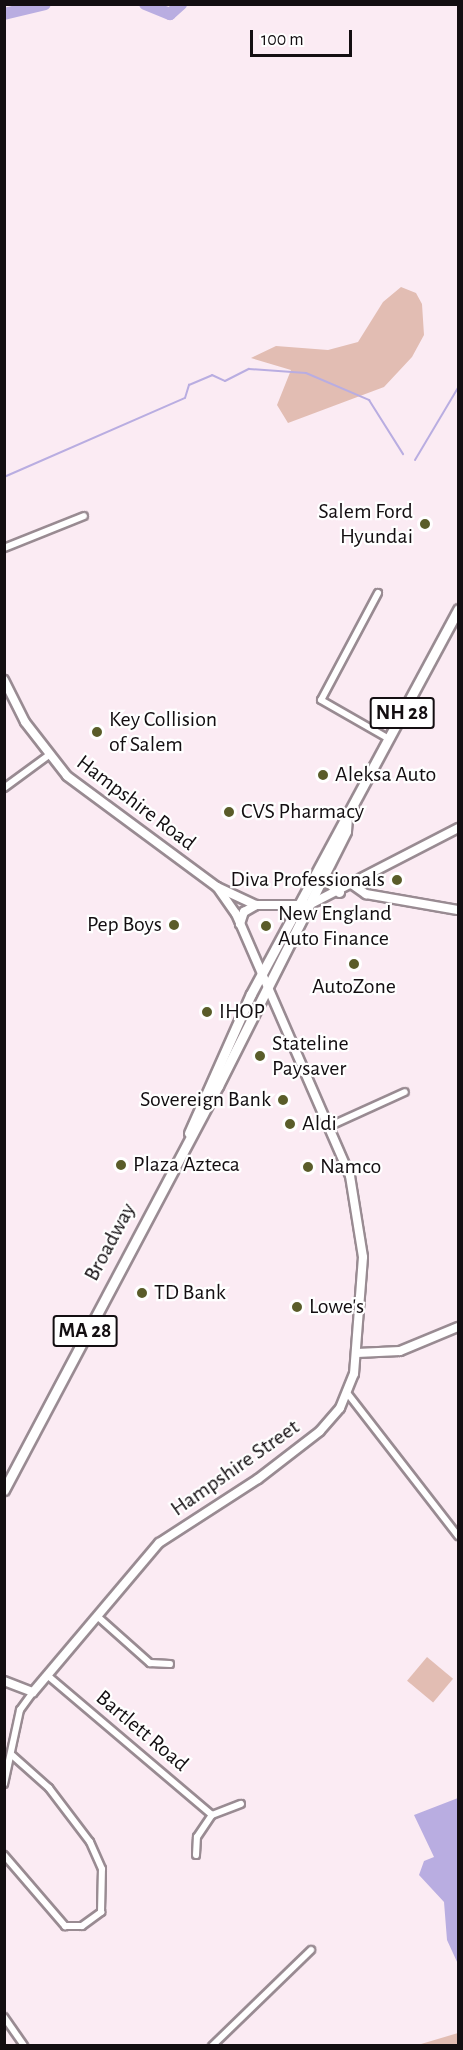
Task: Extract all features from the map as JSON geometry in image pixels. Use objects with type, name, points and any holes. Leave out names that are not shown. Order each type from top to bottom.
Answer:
[{"type":"main road","name":"NH 28","points":[[168,1173],[189,1134],[261,975],[296,906],[347,818],[459,609]]},
{"type":"main road","name":"NH 28","points":[[189,1134],[208,1105],[266,984],[309,906],[347,818]]},
{"type":"main road","points":[[323,877],[339,892]]},
{"type":"main road","name":"Broadway","points":[[5,1486],[168,1173]]},
{"type":"street","points":[[4,548],[84,516]]},
{"type":"street","points":[[378,593],[321,700],[389,739]]},
{"type":"street","name":"Hampshire Road","points":[[4,680],[7,691],[49,755],[78,785],[217,887],[256,905],[309,906]]},
{"type":"street","points":[[4,788],[49,755]]},
{"type":"street","points":[[309,906],[459,828]]},
{"type":"street","points":[[353,885],[366,894],[459,910]]},
{"type":"street","name":"Hampshire Road","points":[[217,887],[240,924],[261,975]]},
{"type":"street","points":[[240,924],[244,912],[256,905]]},
{"type":"street","name":"Hampshire Street","points":[[4,1784],[20,1710],[159,1543],[302,1446],[328,1424],[348,1394],[357,1353],[362,1234],[350,1176],[330,1125],[261,975]]},
{"type":"street","points":[[330,1125],[405,1092]]},
{"type":"street","points":[[357,1353],[400,1352],[459,1327]]},
{"type":"street","points":[[348,1394],[459,1536]]},
{"type":"street","points":[[97,1616],[150,1663],[170,1664]]},
{"type":"street","name":"Bartlett Road","points":[[47,1675],[212,1815]]},
{"type":"street","points":[[4,1681],[33,1692]]},
{"type":"street","points":[[4,1855],[65,1926],[82,1926],[101,1912],[104,1883],[98,1855],[49,1788],[12,1755]]},
{"type":"street","points":[[196,1856],[197,1837],[212,1815],[241,1804]]},
{"type":"street","points":[[212,2046],[311,1950]]},
{"type":"street","points":[[4,2017],[24,2046]]},
{"type":"shaded area","points":[[401,287],[416,293],[422,304],[424,335],[412,357],[384,387],[288,423],[277,405],[291,370],[251,358],[276,346],[328,350],[358,342],[383,302]]},
{"type":"shaded area","points":[[427,1657],[453,1679],[433,1703],[407,1681]]},
{"type":"shaded area","points":[[458,1798],[458,1964],[447,1940],[444,1902],[419,1875],[424,1861],[434,1857],[414,1815]]},
{"type":"shaded area","points":[[458,2033],[458,2045],[420,2045],[421,2044]]},
{"type":"waterway","points":[[4,14],[45,4]]},
{"type":"waterway","points":[[145,4],[170,14],[181,4]]},
{"type":"waterway","points":[[4,477],[185,398],[189,385],[212,375],[225,381],[249,369],[306,373],[369,400],[403,454]]},
{"type":"waterway","points":[[415,460],[458,388]]},
{"type":"place","name":"Salem Ford Hyundai","points":[[425,524]]},
{"type":"place","name":"Key Collision of Salem","points":[[97,732]]},
{"type":"place","name":"Aleksa Auto","points":[[323,775]]},
{"type":"place","name":"CVS Pharmacy","points":[[229,812]]},
{"type":"place","name":"Diva Professionals","points":[[397,880]]},
{"type":"place","name":"Pep Boys","points":[[174,925]]},
{"type":"place","name":"New England Auto Finance","points":[[266,926]]},
{"type":"place","name":"AutoZone","points":[[354,964]]},
{"type":"place","name":"IHOP","points":[[207,1012]]},
{"type":"place","name":"Stateline Paysaver","points":[[260,1056]]},
{"type":"place","name":"Sovereign Bank","points":[[283,1100]]},
{"type":"place","name":"Aldi","points":[[290,1124]]},
{"type":"place","name":"Plaza Azteca","points":[[121,1165]]},
{"type":"place","name":"Namco","points":[[308,1167]]},
{"type":"place","name":"TD Bank","points":[[142,1293]]},
{"type":"place","name":"Lowe's","points":[[297,1307]]}]
